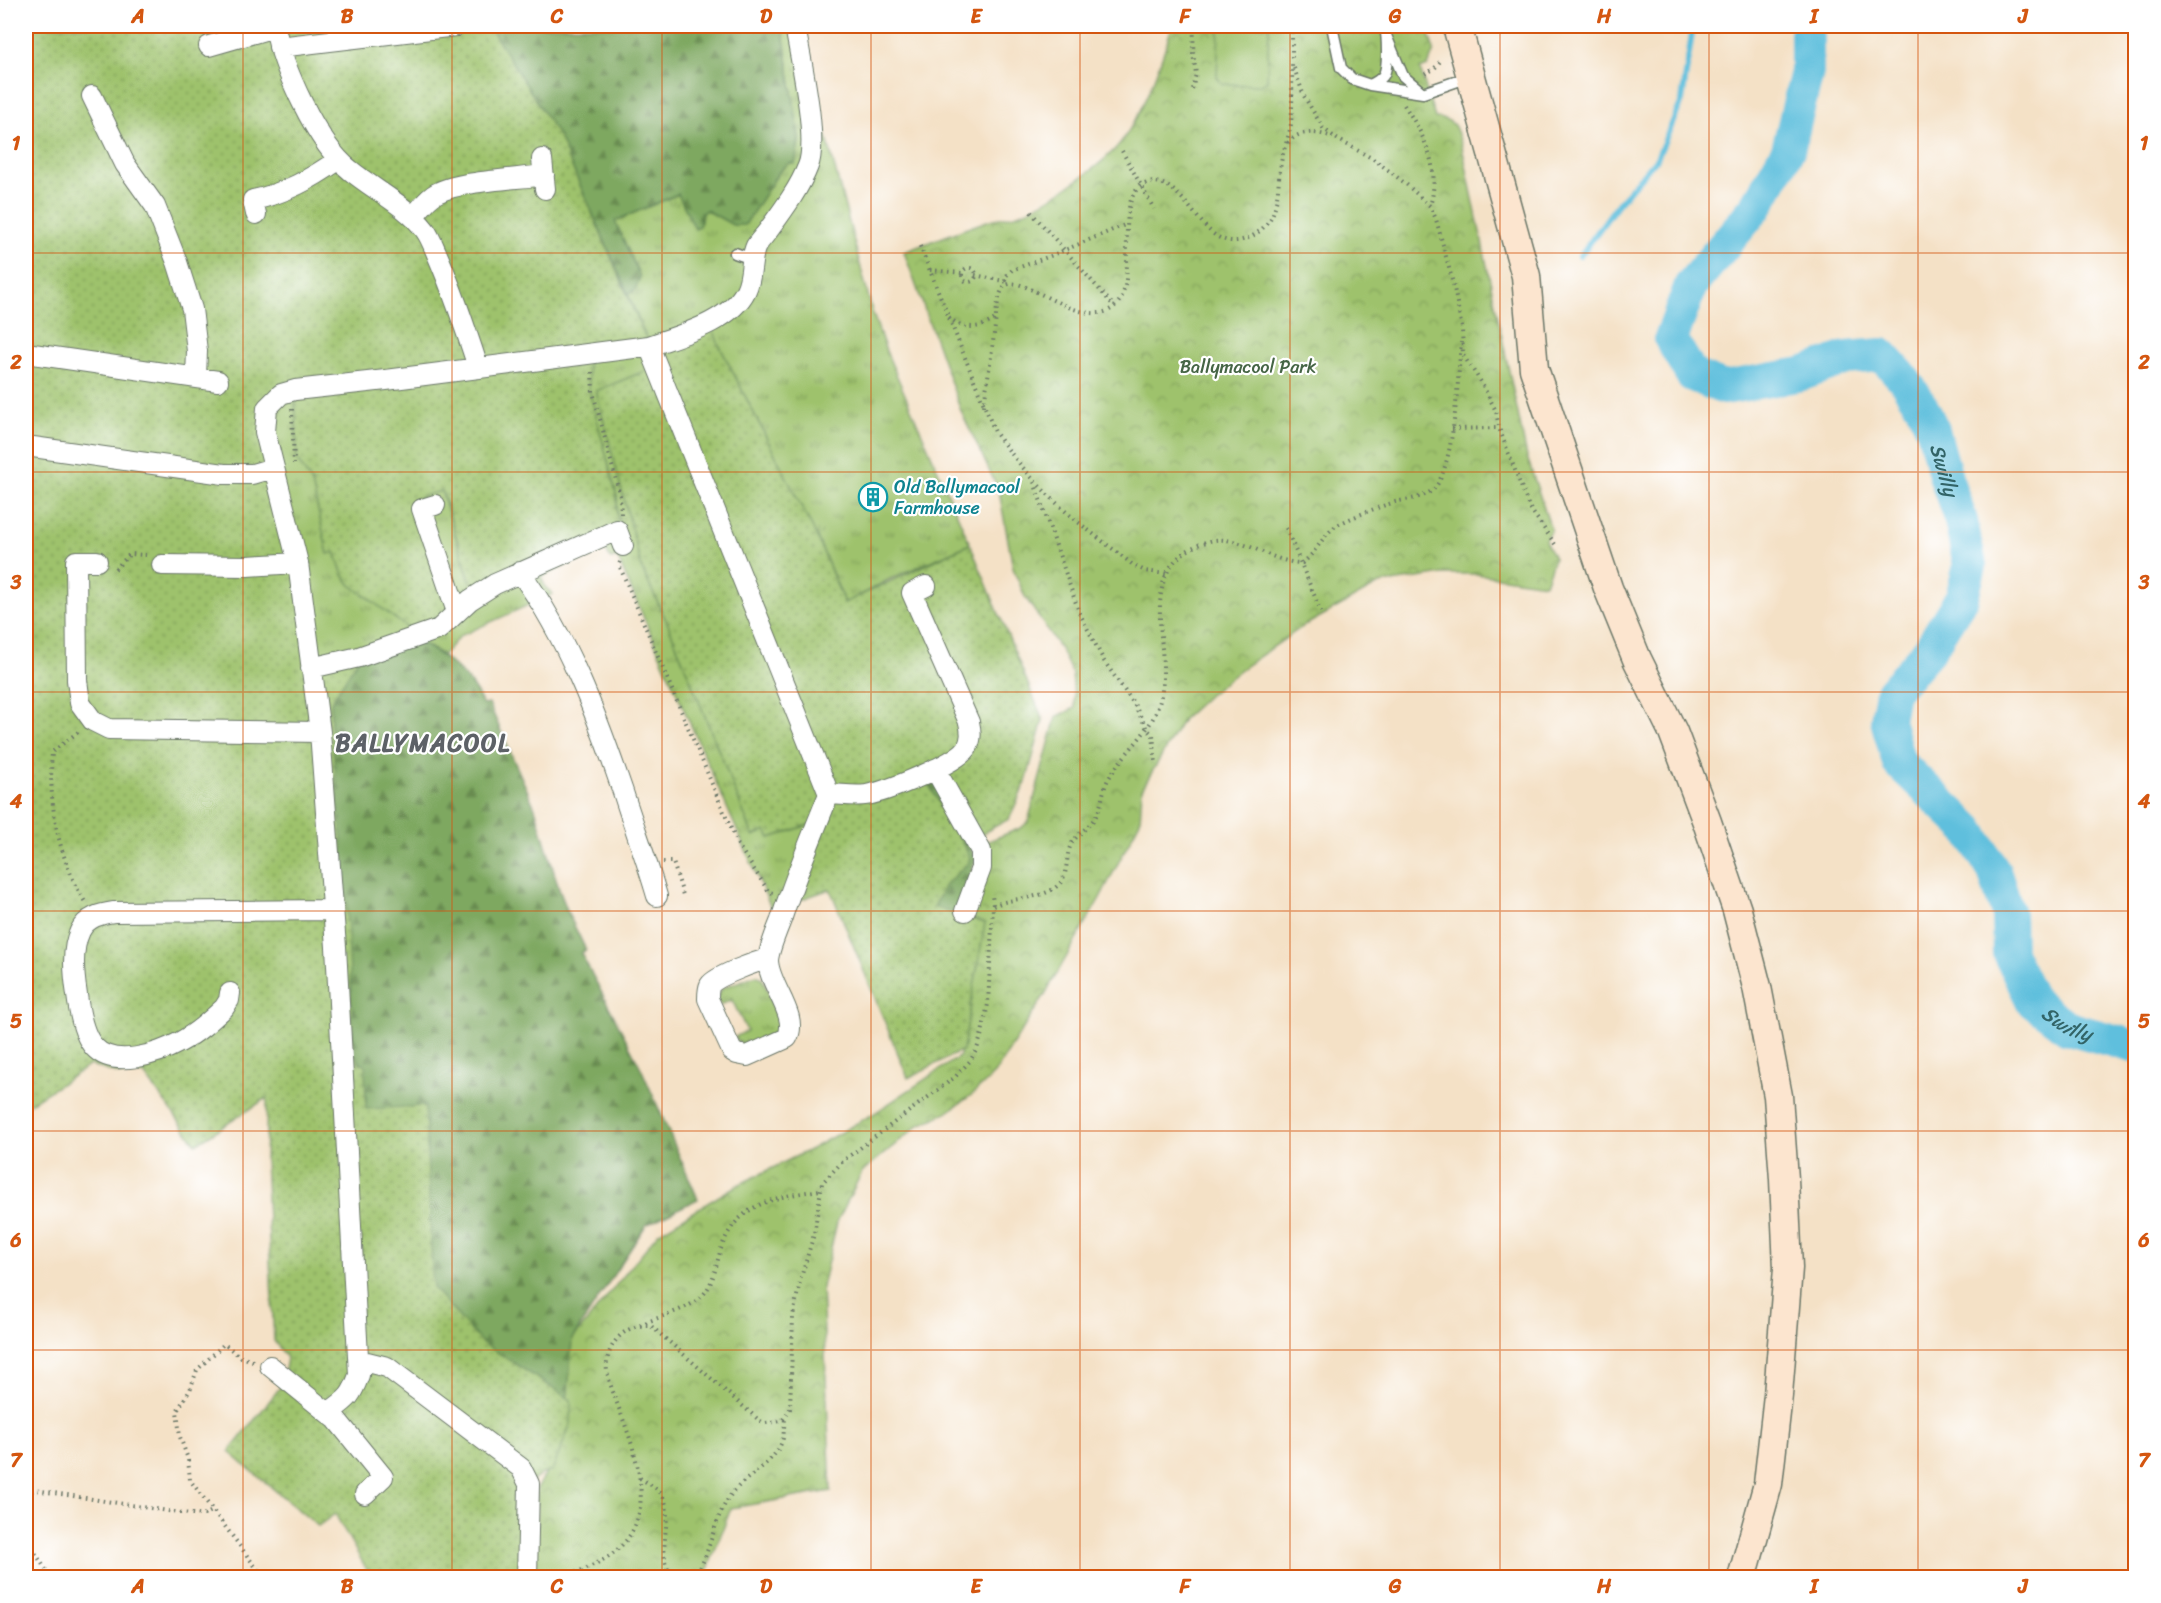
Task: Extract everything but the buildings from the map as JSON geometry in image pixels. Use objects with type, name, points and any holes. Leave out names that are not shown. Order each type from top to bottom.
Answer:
[{"type":"main road","points":[[1457,26],[1526,276],[1534,369],[1608,588],[1637,658],[1673,732],[1737,910],[1756,987],[1778,1096],[1788,1268],[1768,1484],[1742,1578]]},
{"type":"street","points":[[209,45],[275,26],[279,47],[315,124],[338,160],[381,194],[414,216],[427,232],[454,294],[478,367]]},
{"type":"street","points":[[328,1413],[345,1402],[353,1390],[358,1375],[336,947],[320,732],[298,563],[265,432],[267,408],[281,394],[296,390],[649,346],[711,322],[733,308],[745,292],[752,274],[744,256],[756,246],[774,224],[804,176],[811,157],[812,136],[795,26]]},
{"type":"street","points":[[279,47],[457,30]]},
{"type":"street","points":[[92,96],[125,164],[155,206],[177,262],[192,309],[197,351],[196,377]]},
{"type":"street","points":[[254,202],[277,195],[312,178],[338,160]]},
{"type":"street","points":[[414,216],[425,202],[437,193],[454,186],[544,174]]},
{"type":"street","points":[[649,346],[828,794],[798,869],[768,959],[790,1021],[790,1033],[787,1038],[747,1056],[742,1056],[732,1050],[708,999],[708,990],[713,981],[760,960],[768,959]]},
{"type":"street","points":[[26,353],[219,381]]},
{"type":"street","points":[[26,446],[224,474],[252,474],[273,468]]},
{"type":"street","points":[[435,506],[422,509],[457,612]]},
{"type":"street","points":[[311,668],[359,657],[439,629],[470,600],[495,584],[618,530],[624,546]]},
{"type":"street","points":[[157,560],[247,566],[298,563]]},
{"type":"street","points":[[106,566],[76,561],[76,680],[80,703],[93,721],[109,729],[320,732]]},
{"type":"street","points":[[520,572],[540,600],[557,631],[600,725],[657,896]]},
{"type":"street","points":[[828,794],[864,796],[884,790],[957,758],[967,748],[972,734],[965,714],[912,593],[926,586]]},
{"type":"street","points":[[935,769],[981,851],[981,868],[965,911]]},
{"type":"street","points":[[230,993],[224,1008],[214,1018],[180,1042],[153,1053],[127,1058],[117,1058],[100,1053],[89,1040],[77,998],[74,960],[75,945],[80,930],[93,917],[114,912],[333,910]]},
{"type":"street","points":[[358,1362],[387,1367],[521,1468],[529,1484],[527,1578]]},
{"type":"street","points":[[270,1366],[336,1419],[383,1477],[365,1494]]},
{"type":"lane","points":[[1332,26],[1341,68],[1352,80],[1370,86],[1423,93],[1472,76]]},
{"type":"lane","points":[[1385,26],[1403,76],[1423,93]]},
{"type":"lane","points":[[1370,86],[1384,75],[1387,67],[1388,38]]},
{"type":"path","points":[[1192,88],[1196,74],[1193,53],[1194,26]]},
{"type":"path","points":[[975,275],[1005,281],[1044,294],[1073,309],[1093,314],[1102,313],[1120,300],[1124,290],[1127,270],[1127,224],[1133,195],[1142,185],[1158,182],[1177,194],[1219,238],[1239,241],[1259,232],[1273,214],[1285,145],[1291,126],[1292,26]]},
{"type":"path","points":[[993,906],[1004,901],[1047,892],[1062,881],[1070,846],[1095,819],[1100,810],[1107,780],[1147,729],[1158,705],[1162,689],[1159,603],[1166,574],[1183,555],[1206,542],[1220,539],[1244,544],[1280,560],[1302,563],[1337,525],[1375,509],[1432,492],[1439,485],[1444,472],[1452,429],[1462,328],[1436,219],[1430,206],[1406,184],[1375,160],[1337,139],[1323,128],[1296,78],[1292,60]]},
{"type":"path","points":[[1394,89],[1419,129],[1432,160],[1434,194],[1430,206]]},
{"type":"path","points":[[1285,145],[1293,136],[1302,133],[1323,134],[1337,139]]},
{"type":"path","points":[[1122,151],[1154,208]]},
{"type":"path","points":[[1031,212],[1114,306]]},
{"type":"path","points":[[1005,281],[1006,276],[1012,270],[1127,224]]},
{"type":"path","points":[[920,246],[995,432],[1011,455],[1065,511],[1133,565],[1145,571],[1166,574]]},
{"type":"path","points":[[962,273],[965,269],[970,268],[975,275]]},
{"type":"path","points":[[929,270],[962,273]]},
{"type":"path","points":[[962,273],[962,278],[967,281],[972,280],[975,275]]},
{"type":"path","points":[[984,406],[1001,292],[1011,283]]},
{"type":"path","points":[[948,316],[956,324],[973,327],[989,324],[996,318]]},
{"type":"path","points":[[1461,342],[1463,355],[1490,397],[1496,411],[1499,428],[1529,507],[1557,547]]},
{"type":"path","points":[[592,365],[593,392],[620,496],[621,516]]},
{"type":"path","points":[[292,404],[296,472]]},
{"type":"path","points":[[1452,429],[1499,428]]},
{"type":"path","points":[[1033,480],[1079,612],[1104,661],[1153,735],[1156,764]]},
{"type":"path","points":[[1286,528],[1323,616]]},
{"type":"path","points":[[624,546],[619,565],[738,845],[769,892],[777,894]]},
{"type":"path","points":[[106,566],[130,554],[157,560]]},
{"type":"path","points":[[80,910],[88,905],[71,880],[65,864],[49,782],[52,752],[84,728]]},
{"type":"path","points":[[694,1578],[721,1512],[738,1487],[769,1461],[782,1438],[785,1418],[792,1400],[793,1316],[800,1281],[814,1234],[820,1190],[824,1179],[838,1165],[955,1077],[973,1055],[982,1033],[988,1004],[993,906],[991,891],[976,880]]},
{"type":"path","points":[[774,902],[779,886]]},
{"type":"path","points":[[558,1578],[602,1560],[618,1549],[628,1539],[639,1518],[641,1499],[639,1477],[631,1442],[612,1393],[606,1366],[609,1352],[615,1341],[628,1330],[684,1307],[703,1295],[730,1231],[739,1218],[752,1207],[794,1194],[820,1190]]},
{"type":"path","points":[[636,1326],[655,1328],[760,1421],[777,1423],[785,1418]]},
{"type":"path","points":[[264,1578],[190,1480],[188,1459],[180,1437],[177,1411],[190,1389],[197,1370],[224,1344],[241,1357],[270,1366]]},
{"type":"path","points":[[639,1477],[662,1495],[665,1502],[667,1512],[665,1560],[673,1578]]},
{"type":"path","points":[[26,1493],[35,1490],[181,1513],[204,1515],[212,1511]]},
{"type":"path","points":[[26,1538],[51,1578]]},
{"type":"green space","points":[[26,26],[489,26],[559,137],[649,345],[711,322],[718,343],[817,537],[844,603],[970,544],[1043,720],[1026,782],[1009,819],[985,832],[976,841],[934,782],[929,785],[970,857],[968,863],[945,885],[934,907],[985,923],[963,1050],[908,1078],[830,889],[802,899],[788,897],[817,822],[770,838],[766,831],[753,836],[668,624],[642,569],[596,391],[657,366],[649,346],[587,354],[589,389],[617,497],[620,529],[475,597],[442,491],[419,497],[457,612],[413,632],[351,585],[343,575],[335,552],[328,554],[312,483],[297,460],[295,390],[267,408],[311,668],[359,657],[331,702],[331,725],[345,874],[354,1052],[360,1063],[365,1064],[366,1109],[425,1106],[433,1288],[481,1342],[571,1400],[571,1423],[552,1471],[542,1474],[529,1484],[527,1577],[371,1577],[335,1514],[318,1526],[229,1452],[282,1385],[287,1358],[274,1341],[265,1160],[267,1098],[196,1144],[144,1074],[118,1074],[90,1065],[26,1106]]},
{"type":"green space","points":[[489,26],[782,26],[799,140],[795,164],[789,163],[778,173],[745,225],[733,225],[706,210],[702,213],[699,226],[695,229],[678,194],[615,221],[640,277],[635,290],[628,294],[559,137]]},
{"type":"green space","points":[[782,26],[795,26],[810,119],[822,119],[873,314],[886,351],[970,544],[890,579],[845,603],[817,537],[716,339],[644,372],[642,569],[668,624],[753,835],[767,830],[770,838],[817,822],[779,926],[617,557],[611,559],[604,548],[541,577],[546,588],[553,594],[460,636],[443,655],[414,639],[311,668],[273,468],[272,401],[295,390],[297,460],[312,483],[328,553],[335,552],[343,575],[351,585],[413,632],[422,509],[418,497],[441,490],[475,597],[617,514],[617,497],[589,389],[587,354],[649,345],[628,294],[635,290],[638,272],[615,221],[679,194],[701,222],[702,213],[706,210],[733,225],[769,188],[778,173],[789,163],[795,163],[799,141],[798,130]]},
{"type":"green space","name":"Ballymacool Park","points":[[1172,26],[1426,26],[1434,50],[1428,66],[1420,69],[1435,118],[1444,119],[1453,124],[1460,141],[1527,457],[1551,529],[1545,540],[1554,558],[1545,584],[1477,574],[1443,574],[1379,584],[1302,627],[1240,670],[1183,719],[1142,789],[1140,821],[1100,898],[1044,996],[994,1074],[973,1094],[946,1113],[919,1125],[862,1172],[837,1222],[822,1287],[831,1491],[731,1508],[705,1577],[536,1578],[537,1488],[551,1465],[568,1394],[572,1340],[658,1233],[734,1187],[813,1148],[873,1114],[960,1056],[982,925],[967,921],[981,844],[1021,828],[1028,822],[1056,717],[1075,708],[1072,674],[1061,650],[1025,597],[1013,568],[999,491],[961,411],[904,252],[990,220],[1021,213],[1060,192],[1102,162],[1121,142],[1138,116],[1157,71]]},
{"type":"green space","points":[[1219,26],[1269,26],[1267,81],[1261,85],[1222,84],[1217,77]]},
{"type":"green space","points":[[414,639],[454,666],[471,684],[483,705],[489,704],[535,808],[559,889],[586,950],[581,953],[641,1068],[698,1199],[646,1225],[572,1339],[568,1394],[571,1400],[481,1342],[433,1288],[366,1109],[365,1064],[360,1063],[354,1052],[331,702],[359,657]]},
{"type":"green space","points":[[934,782],[976,858],[958,914],[934,907],[945,885],[968,863],[969,857],[929,785]]},
{"type":"green space","points":[[756,975],[762,978],[781,1022],[778,1033],[749,1047],[741,1045],[735,1037],[747,1031],[732,1000],[720,1005],[717,999],[722,988]]},
{"type":"waterway","points":[[1580,256],[1617,205],[1657,158],[1682,101],[1693,26]]},
{"type":"waterway","name":"Swilly","points":[[1807,26],[1807,72],[1788,150],[1756,207],[1691,285],[1671,339],[1692,375],[1724,388],[1802,374],[1846,358],[1882,355],[1903,378],[1921,405],[1933,430],[1961,521],[1970,566],[1962,597],[1929,650],[1892,692],[1887,720],[1899,763],[1969,830],[1994,871],[2008,914],[2009,953],[2033,1002],[2068,1028],[2136,1047]]},
{"type":"place","name":"Old Ballymacool Farmhouse","points":[[873,497]]},
{"type":"district","name":"BALLYMACOOL","points":[[423,743]]}]
